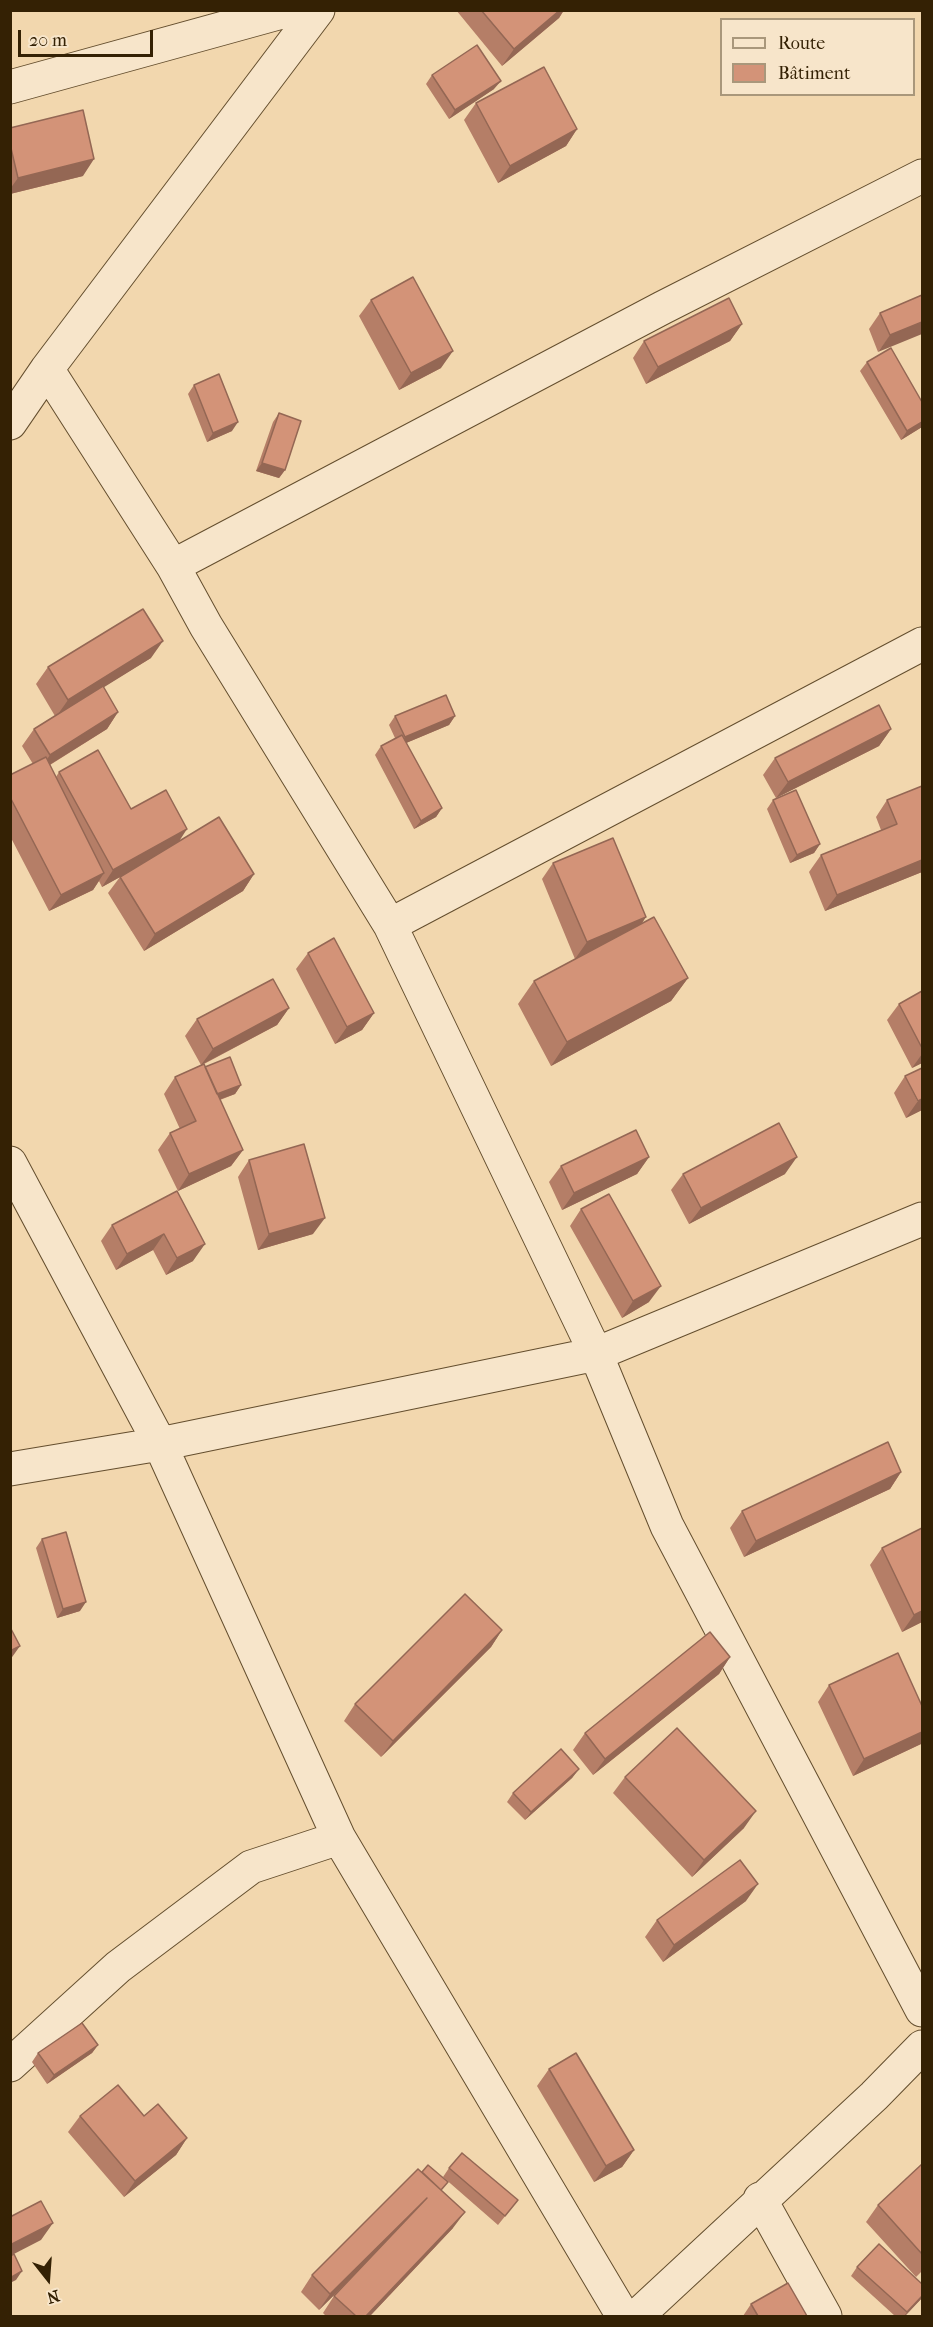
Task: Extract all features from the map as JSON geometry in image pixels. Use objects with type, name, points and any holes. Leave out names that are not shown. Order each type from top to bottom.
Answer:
[{"type":"street","points":[[10,87],[289,10]]},
{"type":"street","points":[[10,423],[47,369],[318,10]]},
{"type":"street","points":[[173,566],[662,308],[922,176]]},
{"type":"street","points":[[47,369],[173,566],[206,626],[390,925],[596,1354],[667,1526],[922,2010]]},
{"type":"street","points":[[390,925],[922,644]]},
{"type":"street","points":[[10,1163],[160,1444],[339,1838],[623,2316]]},
{"type":"street","points":[[10,1469],[160,1444],[596,1354],[922,1219]]},
{"type":"street","points":[[10,2065],[118,1967],[251,1867],[339,1838]]},
{"type":"street","points":[[637,2316],[760,2199],[874,2096],[922,2047]]},
{"type":"street","points":[[760,2199],[825,2316]]},
{"type":"building","points":[[481,10],[560,10],[514,49]]},
{"type":"building","points":[[477,45],[501,81],[455,110],[432,75]]},
{"type":"building","points":[[544,67],[577,129],[510,166],[476,103]]},
{"type":"building","points":[[83,110],[94,159],[18,178],[10,144],[10,128]]},
{"type":"building","points":[[413,277],[453,351],[411,373],[371,300]]},
{"type":"building","points":[[922,295],[922,322],[890,335],[880,313]]},
{"type":"building","points":[[729,298],[742,324],[658,367],[644,341]]},
{"type":"building","points":[[891,348],[922,402],[922,422],[907,431],[867,362]]},
{"type":"building","points":[[219,374],[238,422],[213,433],[194,385]]},
{"type":"building","points":[[279,413],[301,421],[285,470],[262,463]]},
{"type":"building","points":[[143,609],[163,641],[68,700],[48,667]]},
{"type":"building","points":[[103,686],[118,712],[50,755],[34,729]]},
{"type":"building","points":[[446,695],[455,716],[405,737],[395,716]]},
{"type":"building","points":[[879,705],[891,729],[788,782],[775,758]]},
{"type":"building","points":[[402,735],[442,808],[421,821],[381,746]]},
{"type":"building","points":[[98,750],[131,809],[166,790],[187,829],[113,870],[59,772]]},
{"type":"building","points":[[46,757],[104,873],[61,895],[10,797],[10,775]]},
{"type":"building","points":[[922,786],[922,860],[837,895],[821,855],[897,824],[887,800]]},
{"type":"building","points":[[796,790],[820,844],[797,855],[773,800]]},
{"type":"building","points":[[219,817],[254,874],[155,934],[120,877]]},
{"type":"building","points":[[613,838],[646,917],[587,942],[553,863]]},
{"type":"building","points":[[654,917],[688,978],[567,1042],[534,981]]},
{"type":"building","points":[[334,938],[374,1013],[347,1027],[308,953]]},
{"type":"building","points":[[273,979],[289,1008],[213,1049],[197,1019]]},
{"type":"building","points":[[922,991],[922,1048],[899,1004]]},
{"type":"building","points":[[230,1057],[241,1085],[217,1094],[205,1067]]},
{"type":"building","points":[[204,1064],[243,1150],[189,1174],[170,1133],[196,1121],[175,1077]]},
{"type":"building","points":[[922,1068],[922,1099],[918,1101],[905,1076]]},
{"type":"building","points":[[779,1123],[797,1157],[701,1208],[683,1174]]},
{"type":"building","points":[[636,1130],[649,1157],[574,1193],[561,1166]]},
{"type":"building","points":[[304,1144],[325,1218],[269,1234],[249,1160]]},
{"type":"building","points":[[177,1191],[205,1244],[177,1258],[164,1234],[127,1254],[112,1225]]},
{"type":"building","points":[[609,1194],[661,1286],[633,1301],[581,1209]]},
{"type":"building","points":[[888,1442],[901,1472],[756,1541],[742,1511]]},
{"type":"building","points":[[922,1528],[922,1611],[914,1615],[882,1548]]},
{"type":"building","points":[[66,1532],[86,1602],[63,1609],[42,1539]]},
{"type":"building","points":[[465,1594],[502,1630],[393,1741],[355,1704]]},
{"type":"building","points":[[10,1627],[20,1646],[10,1651]]},
{"type":"building","points":[[710,1632],[730,1657],[605,1759],[585,1733]]},
{"type":"building","points":[[898,1653],[922,1706],[922,1732],[864,1759],[829,1685]]},
{"type":"building","points":[[677,1728],[756,1811],[704,1860],[625,1777]]},
{"type":"building","points":[[561,1749],[579,1769],[531,1812],[513,1793]]},
{"type":"building","points":[[740,1860],[758,1884],[674,1945],[657,1920]]},
{"type":"building","points":[[82,2023],[98,2045],[54,2075],[38,2053]]},
{"type":"building","points":[[576,2053],[634,2150],[606,2166],[549,2069]]},
{"type":"building","points":[[118,2085],[144,2116],[158,2104],[187,2138],[135,2181],[80,2116]]},
{"type":"building","points":[[462,2153],[518,2200],[505,2216],[449,2168]]},
{"type":"building","points":[[922,2164],[922,2254],[878,2205]]},
{"type":"building","points":[[428,2165],[448,2182],[441,2190],[422,2172]]},
{"type":"building","points":[[418,2169],[465,2212],[366,2316],[356,2316],[334,2296],[427,2198],[330,2294],[312,2275]]},
{"type":"building","points":[[41,2201],[53,2223],[10,2245],[10,2217]]},
{"type":"building","points":[[879,2244],[922,2284],[922,2296],[907,2312],[857,2267]]},
{"type":"building","points":[[14,2254],[22,2271],[10,2278],[10,2256]]},
{"type":"building","points":[[788,2283],[807,2316],[758,2316],[751,2304]]}]
